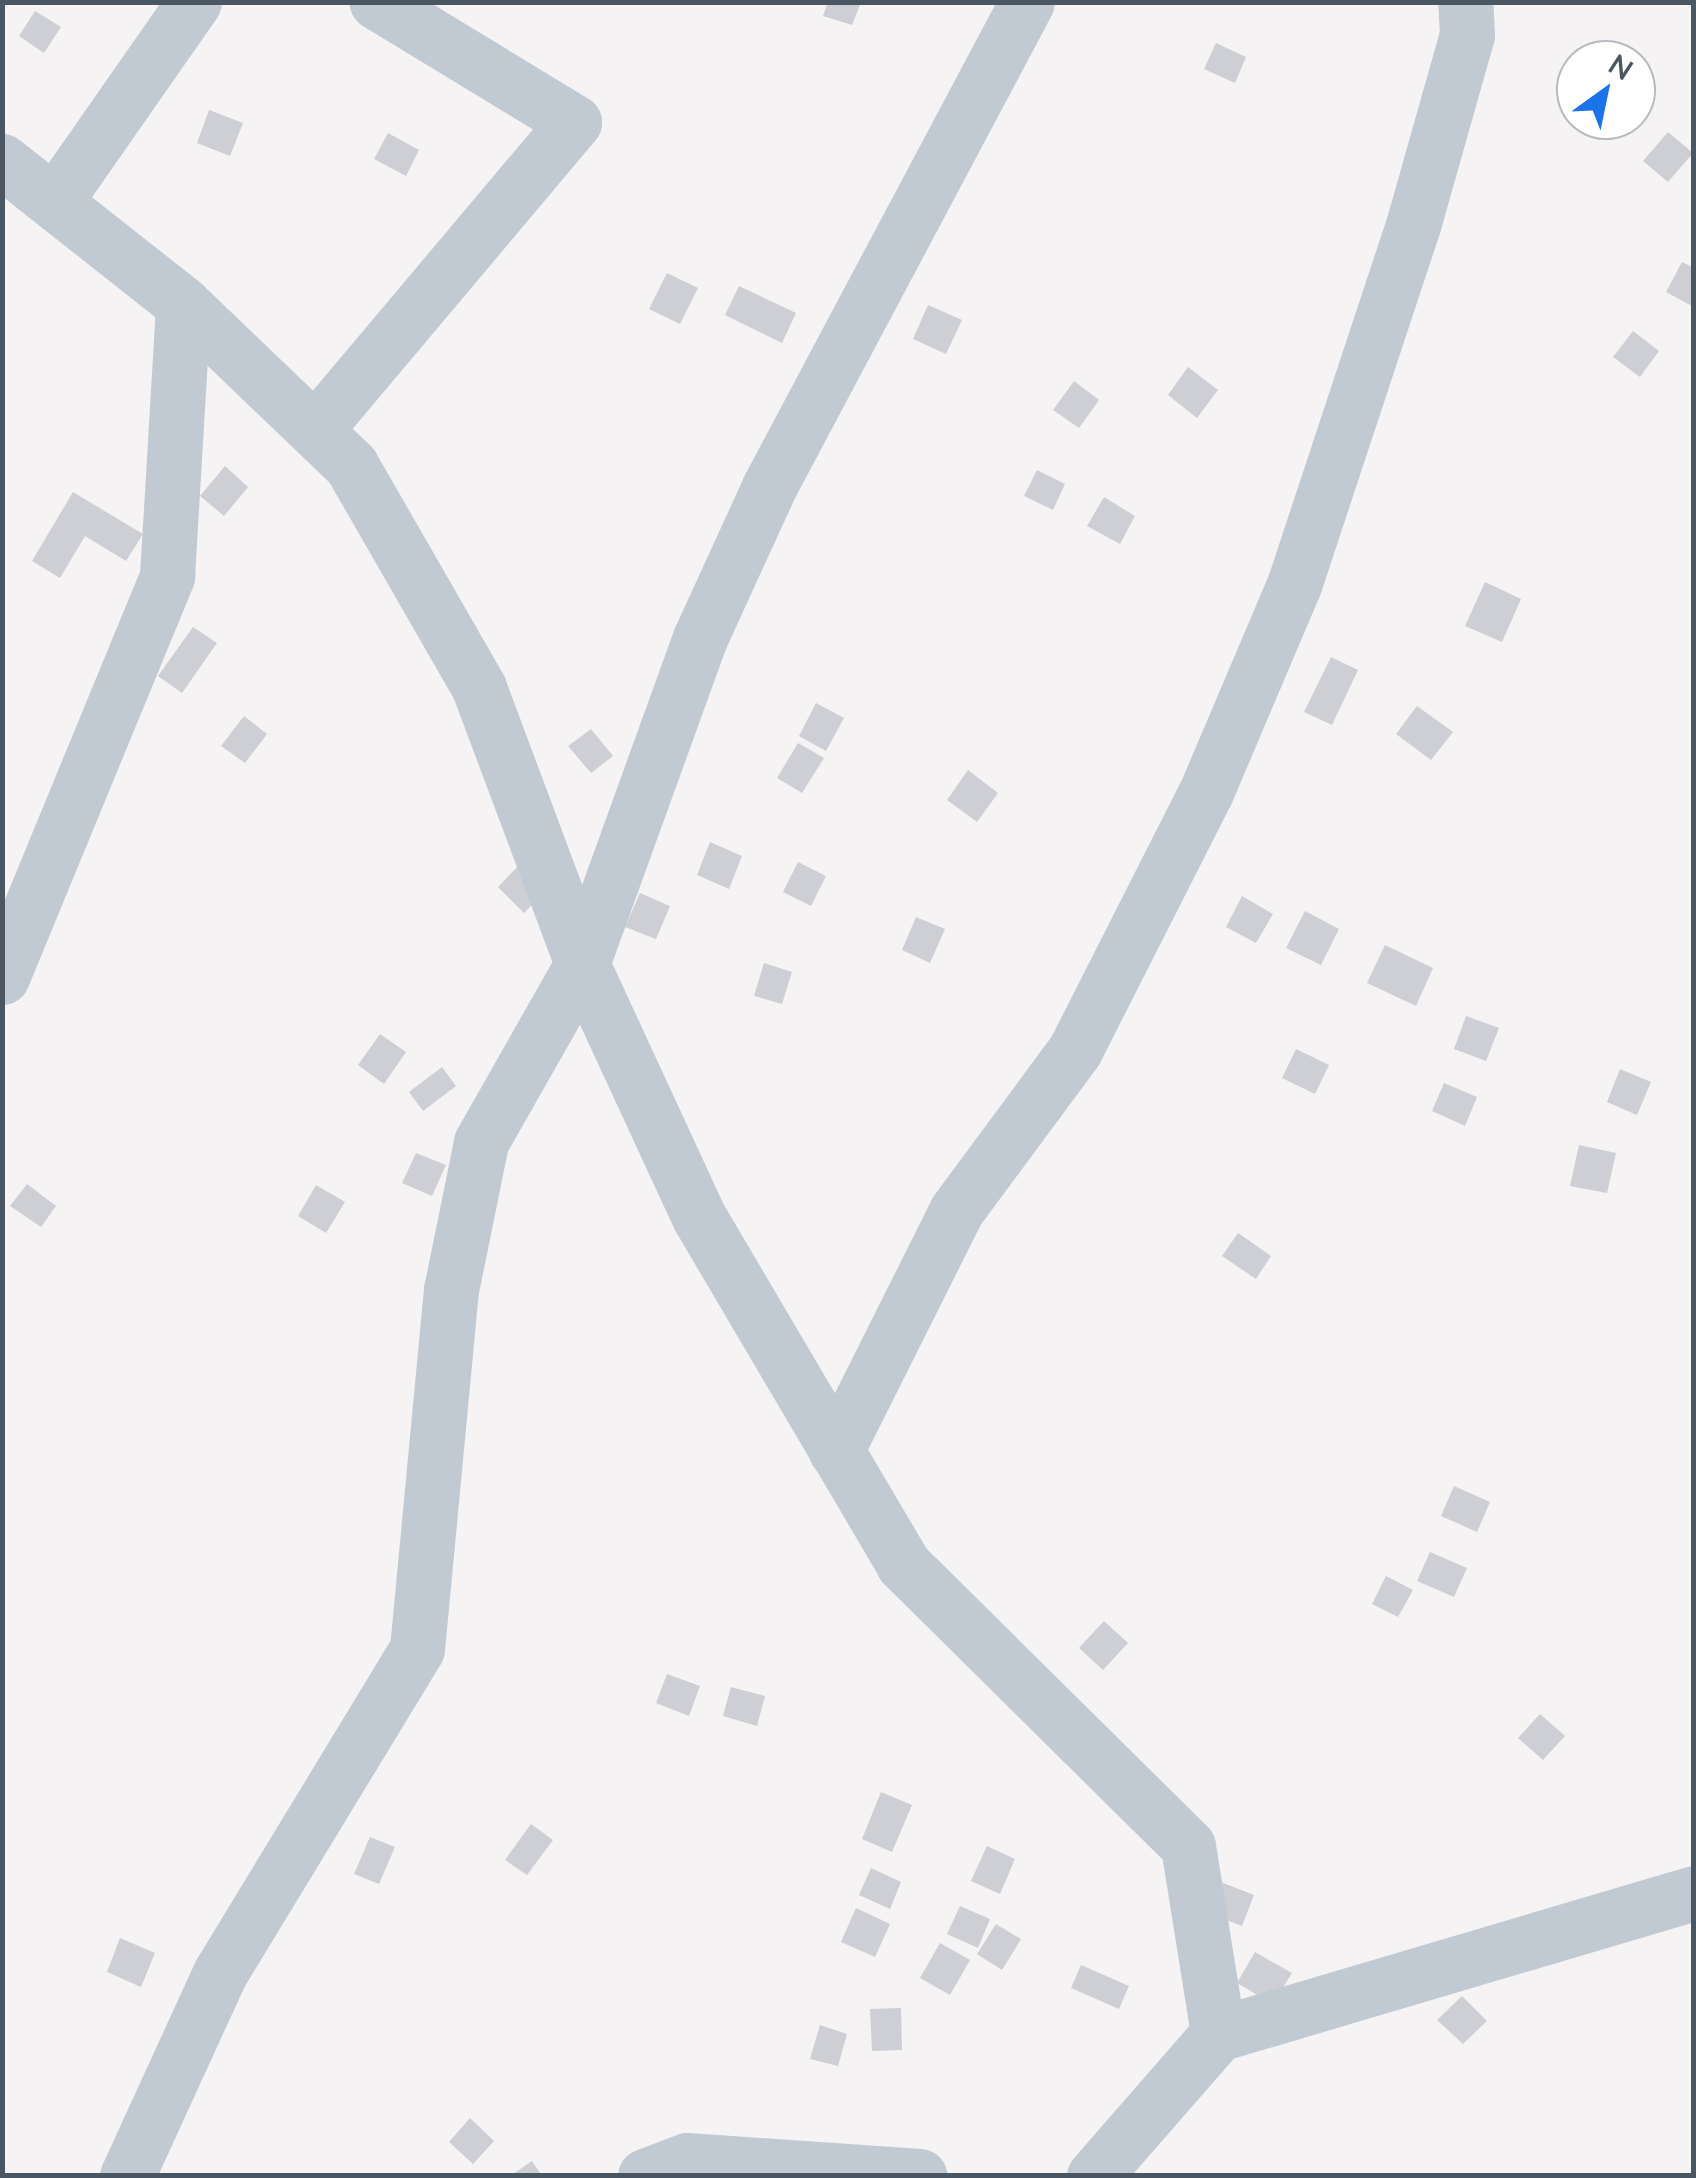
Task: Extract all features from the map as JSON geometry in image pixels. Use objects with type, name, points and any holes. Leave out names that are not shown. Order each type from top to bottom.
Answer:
[{"type":"street","points":[[55,201],[194,2]]},
{"type":"street","points":[[318,425],[574,122],[376,2]]},
{"type":"street","points":[[127,2176],[220,1973],[417,1649],[451,1290],[481,1142],[582,964],[700,638],[769,487],[1026,2]]},
{"type":"street","points":[[836,1450],[956,1211],[1075,1050],[1206,792],[1294,585],[1414,222],[1467,34],[1466,2]]},
{"type":"street","points":[[2,160],[183,304],[318,425],[351,465],[479,688],[582,964],[699,1218],[903,1564],[1188,1846],[1218,2034]]},
{"type":"street","points":[[2,977],[166,576],[183,304]]},
{"type":"street","points":[[1094,2176],[1218,2034],[1694,1893]]},
{"type":"street","points":[[671,2170],[919,2176]]},
{"type":"building","points":[[828,2],[861,2],[852,25],[823,16]]},
{"type":"building","points":[[35,11],[61,27],[44,53],[19,36]]},
{"type":"building","points":[[1216,43],[1246,57],[1235,83],[1204,69]]},
{"type":"building","points":[[209,110],[243,123],[230,156],[197,143]]},
{"type":"building","points":[[1668,132],[1693,153],[1668,182],[1643,161]]},
{"type":"building","points":[[388,133],[419,150],[406,176],[374,159]]},
{"type":"building","points":[[1682,262],[1694,268],[1694,307],[1666,292]]},
{"type":"building","points":[[667,273],[698,288],[680,324],[649,309]]},
{"type":"building","points":[[739,286],[796,313],[782,343],[725,315]]},
{"type":"building","points":[[928,305],[962,320],[946,354],[913,339]]},
{"type":"building","points":[[1633,331],[1659,351],[1640,377],[1613,357]]},
{"type":"building","points":[[1188,367],[1218,390],[1197,418],[1168,395]]},
{"type":"building","points":[[1074,381],[1099,400],[1079,428],[1053,410]]},
{"type":"building","points":[[225,466],[248,487],[224,516],[200,496]]},
{"type":"building","points":[[1037,470],[1065,484],[1053,510],[1024,496]]},
{"type":"building","points":[[73,492],[143,534],[126,561],[85,536],[60,578],[32,561]]},
{"type":"building","points":[[1104,497],[1135,516],[1120,544],[1087,526]]},
{"type":"building","points":[[1485,582],[1521,599],[1502,642],[1465,626]]},
{"type":"building","points":[[193,627],[217,643],[182,693],[158,676]]},
{"type":"building","points":[[1331,657],[1358,670],[1332,725],[1304,712]]},
{"type":"building","points":[[816,703],[844,718],[826,751],[799,736]]},
{"type":"building","points":[[1417,706],[1453,732],[1431,760],[1396,734]]},
{"type":"building","points":[[244,716],[267,734],[245,763],[221,746]]},
{"type":"building","points":[[591,729],[613,756],[591,773],[568,746]]},
{"type":"building","points":[[798,743],[824,758],[802,793],[777,778]]},
{"type":"building","points":[[968,770],[998,793],[977,822],[947,800]]},
{"type":"building","points":[[710,842],[742,856],[729,889],[697,875]]},
{"type":"building","points":[[798,862],[826,876],[811,906],[783,892]]},
{"type":"building","points":[[521,863],[547,889],[524,913],[498,887]]},
{"type":"building","points":[[640,893],[670,906],[656,939],[625,927]]},
{"type":"building","points":[[1242,896],[1273,914],[1256,943],[1226,927]]},
{"type":"building","points":[[1305,911],[1339,929],[1321,965],[1286,948]]},
{"type":"building","points":[[916,917],[945,929],[930,963],[902,950]]},
{"type":"building","points":[[1385,945],[1433,968],[1416,1006],[1367,983]]},
{"type":"building","points":[[764,963],[792,972],[782,1004],[754,996]]},
{"type":"building","points":[[1466,1016],[1499,1028],[1486,1061],[1454,1049]]},
{"type":"building","points":[[380,1034],[406,1052],[384,1084],[358,1065]]},
{"type":"building","points":[[1296,1049],[1329,1065],[1315,1094],[1282,1078]]},
{"type":"building","points":[[442,1067],[456,1086],[423,1111],[409,1092]]},
{"type":"building","points":[[1620,1069],[1651,1082],[1637,1115],[1607,1102]]},
{"type":"building","points":[[1444,1083],[1477,1097],[1465,1126],[1432,1111]]},
{"type":"building","points":[[1579,1145],[1616,1153],[1607,1193],[1570,1186]]},
{"type":"building","points":[[416,1153],[446,1165],[432,1196],[402,1183]]},
{"type":"building","points":[[27,1184],[56,1206],[41,1227],[10,1206]]},
{"type":"building","points":[[316,1185],[345,1202],[326,1233],[298,1216]]},
{"type":"building","points":[[1238,1233],[1271,1256],[1256,1279],[1222,1256]]},
{"type":"building","points":[[1454,1486],[1490,1502],[1477,1532],[1441,1516]]},
{"type":"building","points":[[1430,1552],[1467,1568],[1454,1597],[1417,1581]]},
{"type":"building","points":[[1386,1576],[1413,1590],[1398,1617],[1372,1604]]},
{"type":"building","points":[[1104,1621],[1128,1643],[1103,1670],[1079,1648]]},
{"type":"building","points":[[667,1674],[700,1686],[689,1716],[656,1703]]},
{"type":"building","points":[[731,1687],[765,1696],[757,1726],[723,1716]]},
{"type":"building","points":[[1540,1714],[1565,1736],[1543,1760],[1518,1738]]},
{"type":"building","points":[[881,1792],[912,1805],[892,1852],[862,1839]]},
{"type":"building","points":[[531,1824],[553,1840],[527,1875],[505,1860]]},
{"type":"building","points":[[370,1837],[395,1847],[379,1884],[354,1874]]},
{"type":"building","points":[[987,1846],[1015,1859],[1000,1894],[971,1881]]},
{"type":"building","points":[[871,1868],[901,1882],[890,1909],[859,1895]]},
{"type":"building","points":[[1218,1881],[1254,1895],[1242,1926],[1206,1912]]},
{"type":"building","points":[[960,1906],[990,1919],[978,1948],[947,1934]]},
{"type":"building","points":[[856,1908],[890,1924],[875,1957],[841,1942]]},
{"type":"building","points":[[996,1924],[1021,1939],[1002,1970],[977,1954]]},
{"type":"building","points":[[120,1938],[155,1953],[141,1987],[107,1972]]},
{"type":"building","points":[[940,1943],[970,1960],[950,1995],[920,1978]]},
{"type":"building","points":[[1255,1952],[1292,1973],[1273,2004],[1237,1983]]},
{"type":"building","points":[[1081,1965],[1129,1986],[1119,2009],[1071,1988]]},
{"type":"building","points":[[1462,1996],[1487,2021],[1463,2044],[1437,2020]]},
{"type":"building","points":[[901,2008],[902,2050],[872,2051],[870,2009]]},
{"type":"building","points":[[820,2025],[847,2034],[838,2066],[810,2059]]},
{"type":"building","points":[[470,2118],[494,2141],[473,2164],[449,2142]]},
{"type":"building","points":[[532,2161],[542,2176],[510,2176]]}]
